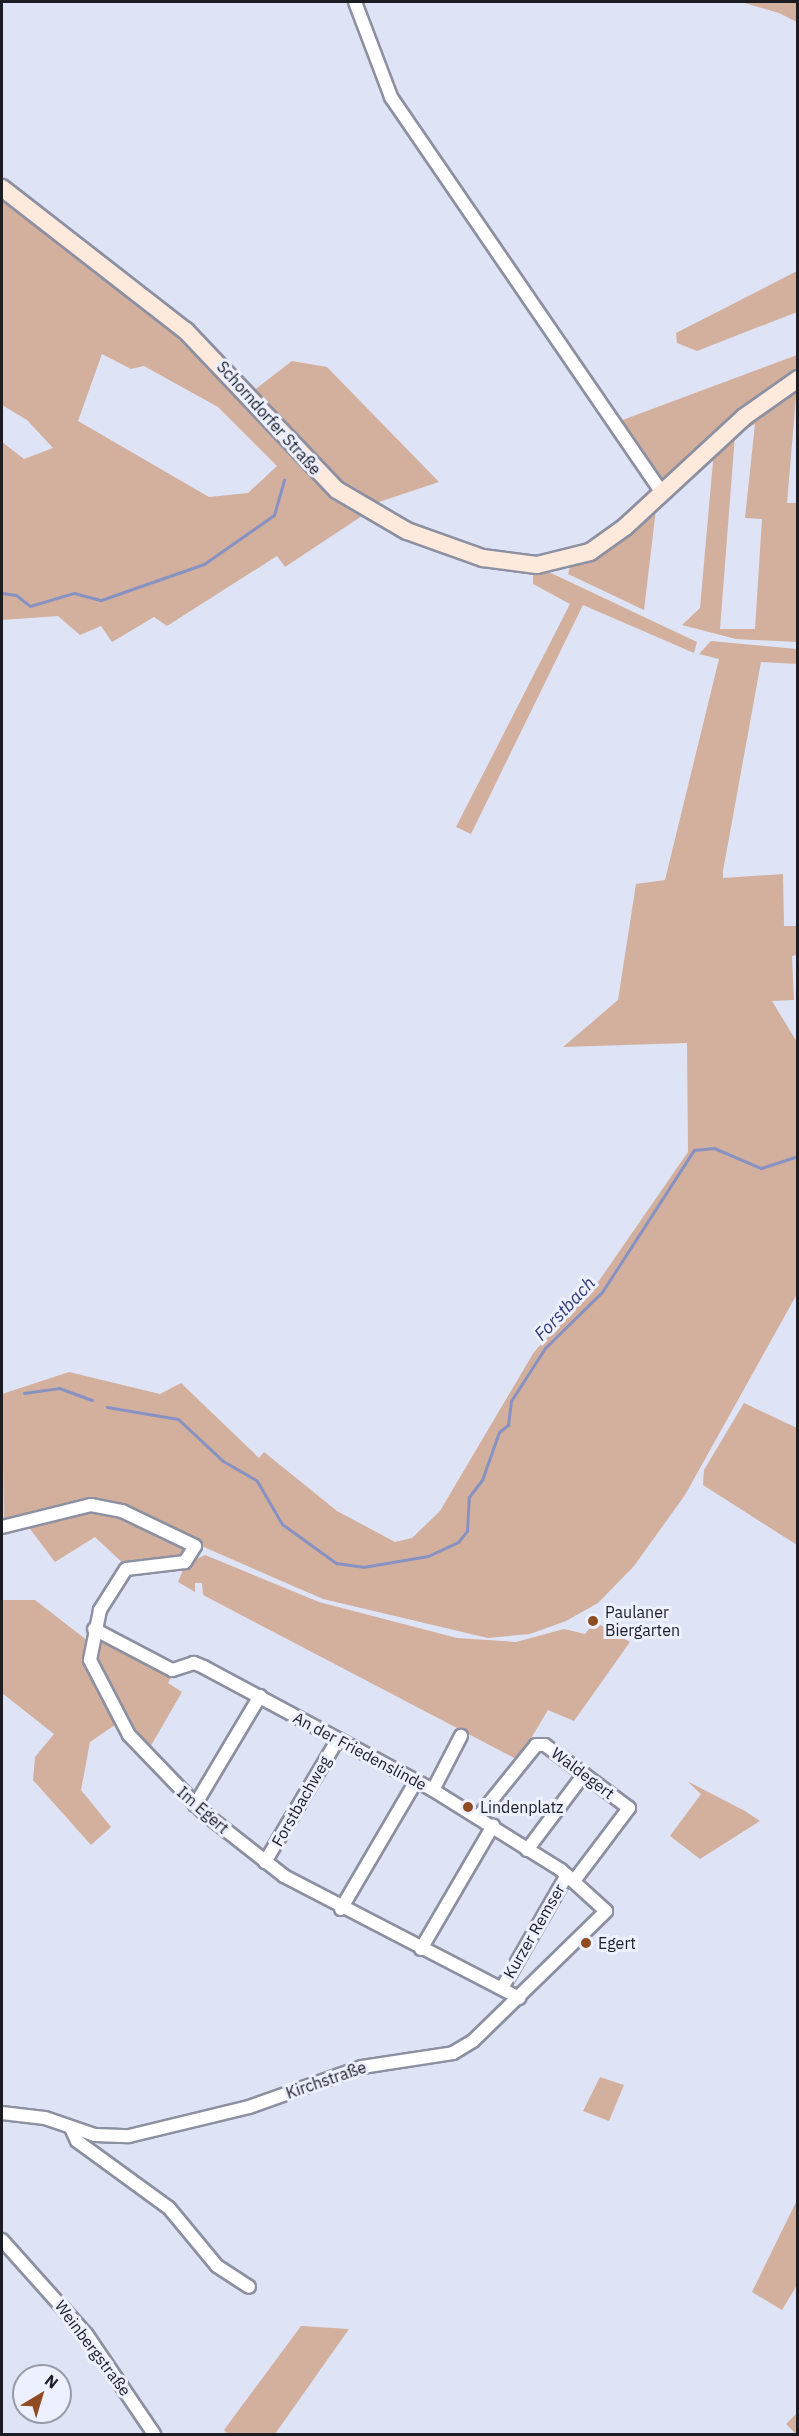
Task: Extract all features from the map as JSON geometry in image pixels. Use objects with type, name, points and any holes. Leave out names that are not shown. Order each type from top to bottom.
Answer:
[{"type":"main road","name":"Schorndorfer Straße","points":[[2,188],[194,338],[326,481],[407,531],[499,561],[549,564],[598,548],[662,493],[744,417],[798,379]]},
{"type":"street","points":[[355,2],[391,97],[662,493]]},
{"type":"street","name":"Im Egert","points":[[2,1527],[91,1505],[122,1511],[195,1546],[185,1562],[126,1569],[107,1593],[94,1629],[90,1660],[109,1704],[147,1756],[195,1805],[265,1862],[341,1909],[519,1998]]},
{"type":"street","name":"An der Friedenslinde","points":[[94,1629],[172,1670],[197,1664],[433,1790],[570,1878],[603,1905],[604,1914]]},
{"type":"street","points":[[195,1805],[260,1696]]},
{"type":"street","points":[[433,1790],[461,1737]]},
{"type":"street","name":"Forstbachweg","points":[[265,1862],[338,1739]]},
{"type":"street","name":"Waldegert","points":[[478,1817],[537,1743],[584,1774],[629,1808],[570,1878]]},
{"type":"street","points":[[527,1850],[584,1774]]},
{"type":"street","points":[[341,1909],[416,1781]]},
{"type":"street","points":[[421,1949],[492,1826]]},
{"type":"street","name":"Kurzer Remser","points":[[502,1988],[570,1878]]},
{"type":"street","name":"Kirchstraße","points":[[2,2113],[39,2116],[94,2136],[129,2136],[249,2107],[369,2065],[453,2053],[519,1998],[604,1914]]},
{"type":"street","points":[[71,2128],[85,2148],[175,2213],[217,2266],[249,2287]]},
{"type":"street","name":"Weinbergstraße","points":[[2,2240],[87,2335],[154,2434]]},
{"type":"shaded area","points":[[741,2],[797,2],[797,22],[779,13]]},
{"type":"shaded area","points":[[2,194],[166,320],[311,474],[365,514],[285,567],[277,556],[167,626],[154,617],[112,642],[101,626],[80,635],[58,616],[2,620],[2,442],[24,459],[53,448],[27,420],[2,405]],"holes":[[[102,354],[131,369],[144,366],[218,407],[277,466],[248,493],[209,497],[78,421]]]},
{"type":"shaded area","points":[[797,271],[797,312],[697,351],[677,343],[676,333]]},
{"type":"shaded area","points":[[797,355],[797,373],[663,483],[620,421]]},
{"type":"shaded area","points":[[292,361],[327,367],[439,482],[370,505],[339,484],[253,391]]},
{"type":"shaded area","points":[[797,385],[787,503],[797,503],[797,642],[736,639],[682,625],[700,608],[714,450]],"holes":[[[755,424],[745,518],[762,519],[755,629],[720,629],[735,435]]]},
{"type":"shaded area","points":[[656,509],[644,610],[568,574],[571,564]]},
{"type":"shaded area","points":[[533,570],[551,573],[697,642],[694,653],[583,605],[471,834],[456,827],[570,604],[533,584]]},
{"type":"shaded area","points":[[711,641],[797,649],[797,664],[761,662],[723,878],[783,874],[784,926],[797,926],[797,955],[792,956],[794,1000],[772,1001],[797,1042],[797,1294],[685,1495],[634,1566],[598,1603],[566,1621],[530,1634],[488,1638],[323,1599],[190,1541],[187,1555],[177,1560],[126,1566],[95,1537],[55,1562],[27,1525],[4,1523],[2,1394],[69,1372],[160,1394],[181,1383],[259,1458],[264,1452],[337,1511],[395,1542],[412,1538],[440,1511],[534,1352],[594,1288],[688,1152],[687,1043],[563,1047],[618,1000],[636,884],[665,880],[719,659],[699,654]]},
{"type":"shaded area","points":[[744,1403],[797,1428],[797,1545],[703,1485],[704,1470]]},
{"type":"shaded area","points":[[205,1555],[319,1602],[457,1638],[516,1642],[564,1629],[585,1634],[595,1622],[630,1642],[574,1721],[548,1710],[518,1760],[203,1595],[202,1583],[195,1583],[195,1592],[178,1582],[185,1565]]},
{"type":"shaded area","points":[[2,1600],[35,1600],[88,1641],[89,1667],[118,1723],[90,1742],[81,1790],[111,1827],[91,1845],[33,1780],[35,1757],[54,1734],[2,1693]]},
{"type":"shaded area","points":[[100,1639],[172,1676],[168,1683],[182,1692],[149,1749],[95,1666]]},
{"type":"shaded area","points":[[687,1781],[760,1821],[700,1859],[670,1836],[701,1794]]},
{"type":"shaded area","points":[[600,2077],[624,2085],[609,2121],[583,2111]]},
{"type":"shaded area","points":[[797,2200],[797,2285],[782,2310],[752,2292]]},
{"type":"shaded area","points":[[301,2326],[349,2329],[275,2434],[228,2434],[224,2430]]},
{"type":"shaded area","points":[[797,2413],[797,2434],[796,2434],[786,2424]]},
{"type":"waterway","points":[[2,593],[16,595],[30,606],[74,593],[101,600],[204,564],[274,515],[284,479]]},
{"type":"waterway","name":"Forstbach","points":[[107,1407],[178,1419],[223,1461],[257,1481],[282,1524],[336,1563],[363,1567],[428,1556],[458,1542],[467,1531],[469,1497],[482,1480],[499,1432],[508,1425],[511,1401],[545,1348],[602,1292],[694,1150],[714,1148],[761,1168],[798,1156]]},
{"type":"waterway","name":"Forstbach","points":[[24,1393],[59,1388],[92,1400]]},
{"type":"place","name":"Paulaner Biergarten","points":[[593,1621]]},
{"type":"place","name":"Lindenplatz","points":[[468,1807]]},
{"type":"place","name":"Egert","points":[[586,1943]]}]
